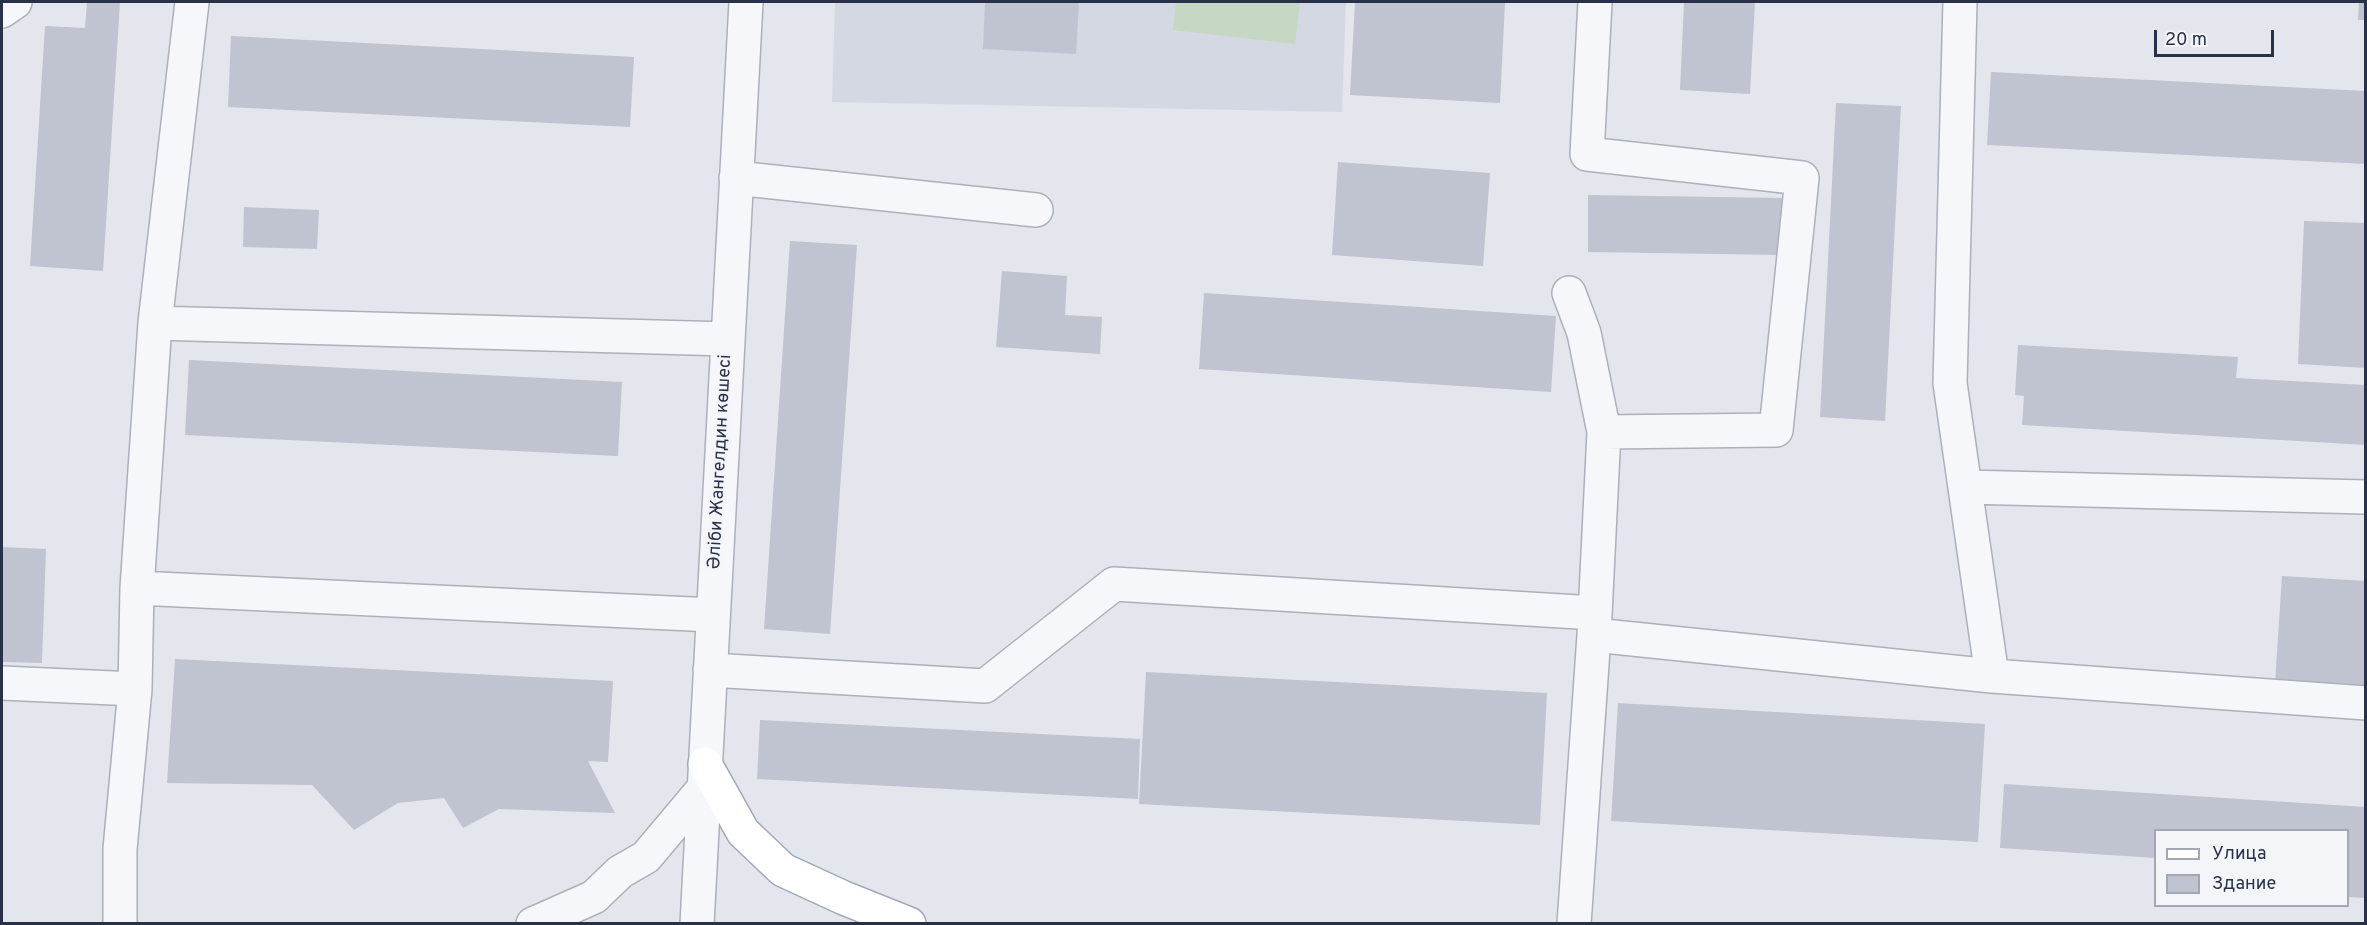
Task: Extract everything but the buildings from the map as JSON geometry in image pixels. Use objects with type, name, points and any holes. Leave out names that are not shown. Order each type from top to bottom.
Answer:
[{"type":"main road","points":[[705,776],[743,832],[783,870],[909,924]]},
{"type":"street","points":[[2,11],[15,2]]},
{"type":"street","points":[[120,924],[120,849],[135,689],[137,588],[155,323],[192,2]]},
{"type":"street","name":"Әліби Жангелдин көшесі","points":[[697,924],[746,2]]},
{"type":"street","points":[[1595,2],[1587,154],[1802,178],[1776,430],[1604,432]]},
{"type":"street","points":[[1960,2],[1950,383],[1992,676]]},
{"type":"street","points":[[736,178],[1036,210]]},
{"type":"street","points":[[1569,293],[1584,333],[1604,432],[1595,624],[1574,924]]},
{"type":"street","points":[[155,323],[727,339]]},
{"type":"street","points":[[1966,487],[2366,497]]},
{"type":"street","points":[[710,669],[985,686],[1114,584],[1595,624],[1992,676],[2366,703]]},
{"type":"street","points":[[137,588],[713,615]]},
{"type":"street","points":[[2,683],[135,689]]},
{"type":"street","points":[[532,924],[594,897],[620,872],[646,857],[705,776]]},
{"type":"shaded area","points":[[835,2],[1346,2],[1342,112],[832,102]]},
{"type":"green space","points":[[1176,2],[1300,2],[1295,44],[1173,30]]}]
